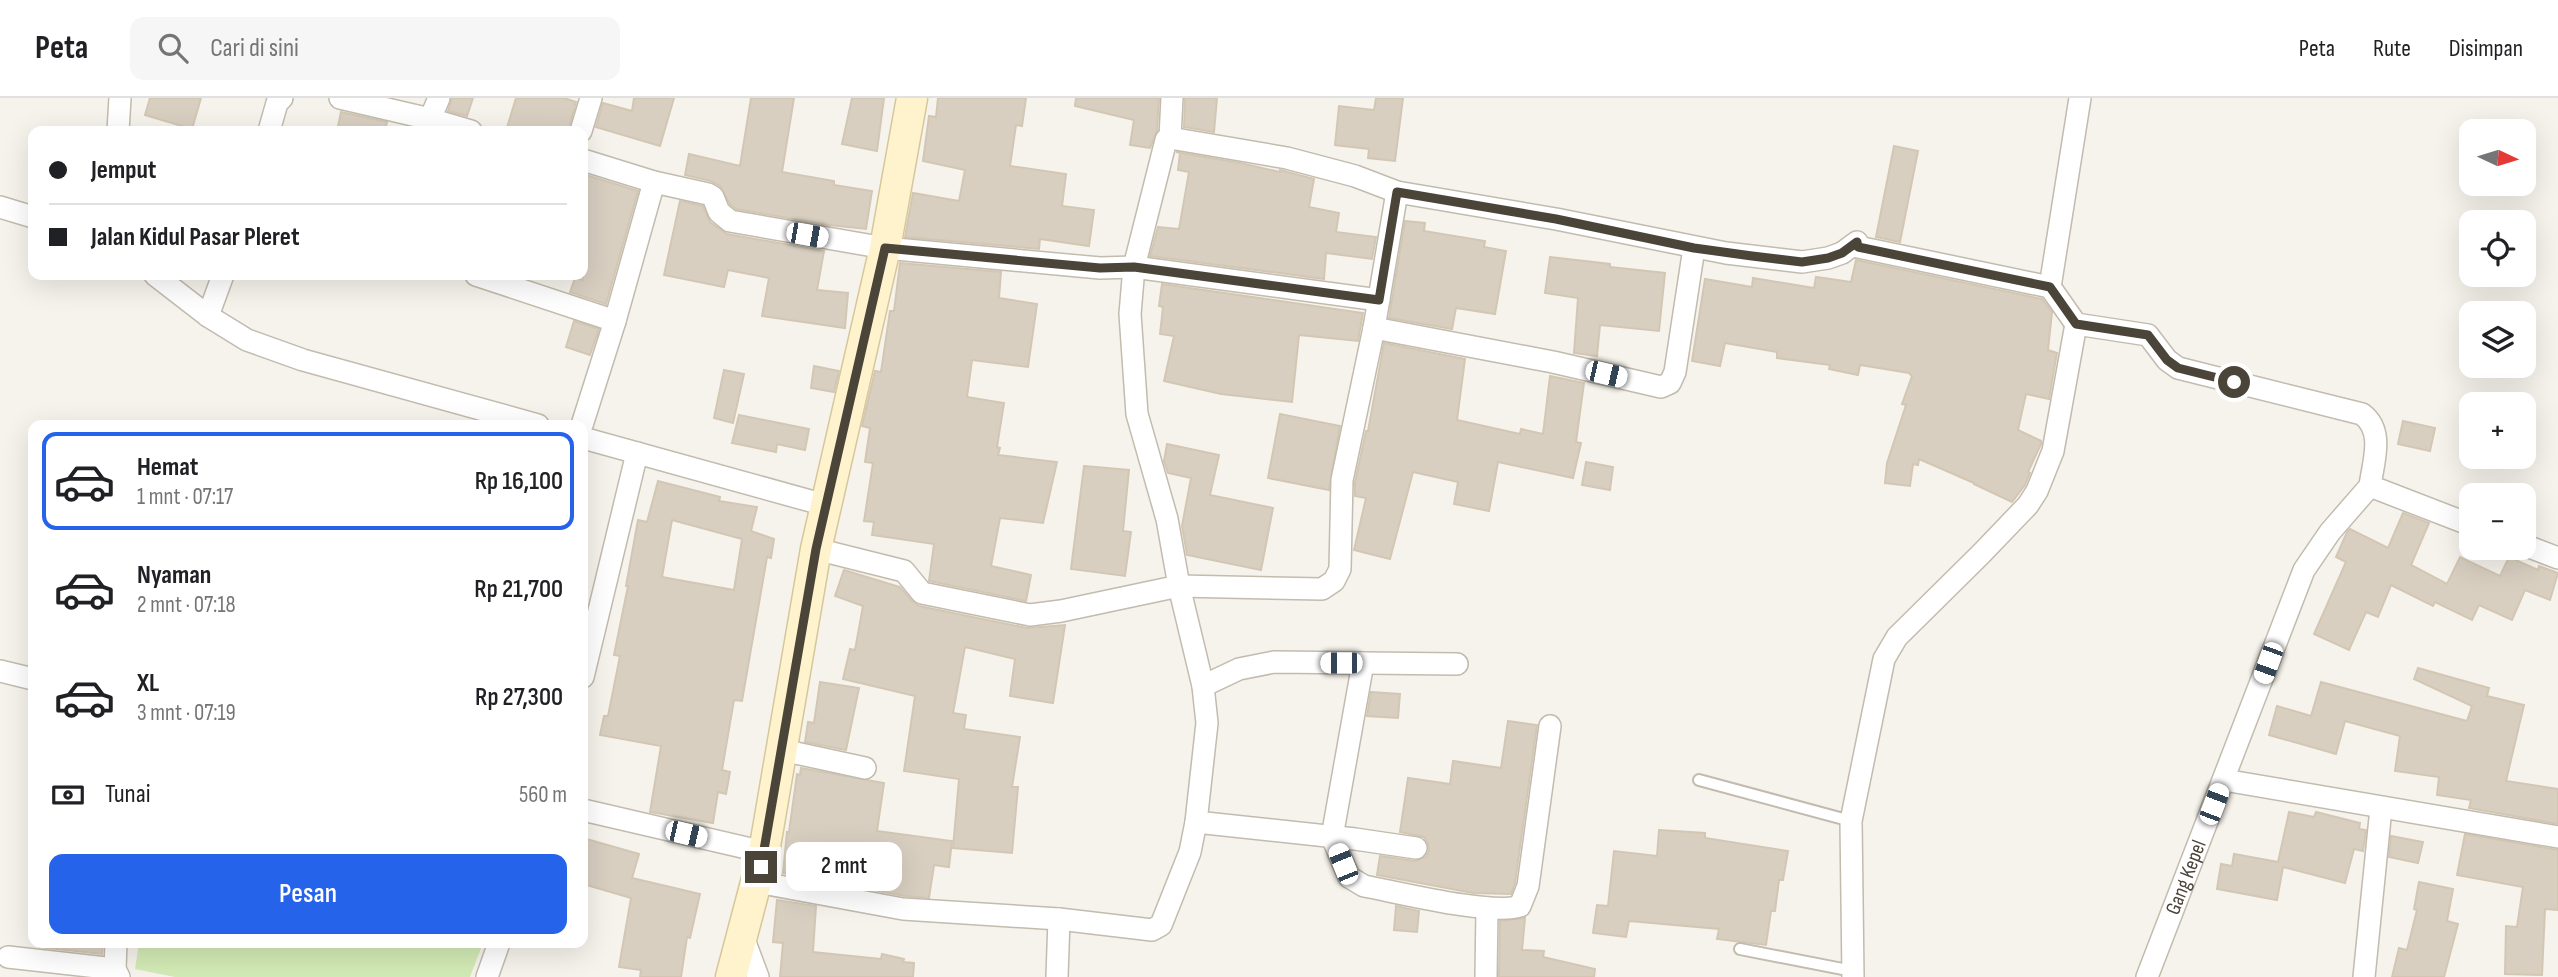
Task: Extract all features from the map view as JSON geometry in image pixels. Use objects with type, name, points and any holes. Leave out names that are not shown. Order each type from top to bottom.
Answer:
[{"type":"street","points":[[118,126],[120,98]]},
{"type":"street","points":[[270,126],[277,103],[282,98]]},
{"type":"street","points":[[340,98],[454,126]]},
{"type":"street","points":[[430,119],[439,98]]},
{"type":"street","points":[[583,126],[591,98]]},
{"type":"street","points":[[731,977],[764,852],[816,549],[885,248],[912,98]]},
{"type":"street","points":[[1170,138],[1172,98]]},
{"type":"street","points":[[2050,287],[2080,98]]},
{"type":"street","points":[[757,882],[904,909],[1059,919],[1152,930],[1161,925],[1190,852],[1207,723],[1203,686],[1179,586],[1167,519],[1137,414],[1130,314],[1134,267],[1166,139],[1170,138],[1287,158],[1355,176],[1397,192],[1556,219],[1694,248],[1802,262],[1842,253],[1857,242],[1858,247],[2050,287],[2076,324],[2053,451],[2037,491],[2028,505],[1897,637],[1884,659],[1851,821],[1853,974]]},
{"type":"street","points":[[588,162],[654,182],[708,194],[713,197],[719,212],[730,221],[885,248],[1100,268],[1134,267],[1379,300]]},
{"type":"street","points":[[584,420],[654,182]]},
{"type":"street","points":[[816,549],[904,571],[922,593],[1030,615],[1179,586],[1321,589],[1334,581],[1340,569],[1342,480],[1374,328],[1397,192]]},
{"type":"street","points":[[0,207],[28,215]]},
{"type":"street","points":[[1374,328],[1553,362],[1661,387],[1670,383],[1675,372],[1694,248]]},
{"type":"street","points":[[161,280],[208,316],[247,340],[303,360],[520,420]]},
{"type":"street","points":[[208,316],[221,280]]},
{"type":"street","points":[[491,280],[615,321]]},
{"type":"street","points":[[2076,324],[2148,335],[2167,360],[2183,370],[2362,414],[2373,425],[2376,433],[2370,486],[2459,520]]},
{"type":"street","points":[[588,439],[825,505]]},
{"type":"street","points":[[588,656],[637,453]]},
{"type":"street","name":"Gang Kepel","points":[[2147,977],[2304,570],[2330,532],[2370,486]]},
{"type":"street","points":[[2536,550],[2558,558]]},
{"type":"street","points":[[1203,686],[1239,669],[1274,662],[1457,664]]},
{"type":"street","points":[[1363,663],[1332,836],[1349,877],[1364,886],[1487,908],[1520,906],[1528,886],[1550,726]]},
{"type":"street","points":[[0,671],[28,678]]},
{"type":"street","points":[[782,750],[865,768]]},
{"type":"street","points":[[2224,780],[2558,837]]},
{"type":"street","points":[[2364,977],[2381,808]]},
{"type":"street","points":[[588,811],[764,852]]},
{"type":"street","points":[[1196,822],[1416,848]]},
{"type":"street","points":[[1486,977],[1487,908]]},
{"type":"street","points":[[1057,977],[1059,919]]},
{"type":"street","points":[[743,937],[758,977]]},
{"type":"street","points":[[8,957],[117,973],[116,948]]},
{"type":"street","points":[[487,977],[497,948]]},
{"type":"lane","points":[[1699,780],[1851,821]]},
{"type":"lane","points":[[1740,949],[1853,974]]},
{"type":"green space","points":[[138,948],[481,948],[470,977],[175,977],[135,969]]},
{"type":"building","points":[[150,98],[201,98],[193,126],[182,126],[145,115]]},
{"type":"building","points":[[452,98],[473,98],[467,116],[448,111]]},
{"type":"building","points":[[516,98],[564,98],[576,102],[569,126],[508,126]]},
{"type":"building","points":[[634,98],[674,98],[660,146],[596,127],[603,103],[632,111]]},
{"type":"building","points":[[751,98],[794,98],[782,172],[872,191],[866,229],[736,209],[720,186],[685,175],[689,154],[740,166]]},
{"type":"building","points":[[852,98],[884,98],[877,151],[842,144]]},
{"type":"building","points":[[938,98],[1026,98],[1022,126],[1016,125],[1010,166],[1066,174],[1062,206],[1094,210],[1089,246],[1040,239],[1039,249],[905,237],[913,193],[959,201],[965,170],[923,161],[929,116],[936,117]]},
{"type":"building","points":[[1076,98],[1159,98],[1157,131],[1150,148],[1130,145],[1134,120],[1075,106]]},
{"type":"building","points":[[1185,98],[1217,98],[1214,132],[1184,127]]},
{"type":"building","points":[[1376,98],[1403,98],[1395,161],[1368,158],[1369,149],[1335,145],[1339,106],[1374,110]]},
{"type":"building","points":[[341,112],[387,122],[386,126],[338,126]]},
{"type":"building","points":[[1894,146],[1918,151],[1900,242],[1876,237]]},
{"type":"building","points":[[1176,152],[1280,170],[1314,179],[1309,207],[1339,213],[1336,232],[1376,237],[1372,259],[1326,253],[1324,279],[1150,256],[1158,227],[1179,229],[1189,172],[1178,170],[1180,153]]},
{"type":"building","points":[[588,176],[638,191],[606,304],[570,292],[574,280],[588,280]]},
{"type":"building","points":[[680,201],[703,206],[710,222],[727,234],[824,251],[817,290],[848,293],[845,328],[762,316],[769,278],[728,270],[724,287],[664,275]]},
{"type":"building","points":[[1405,221],[1425,223],[1424,231],[1485,241],[1484,247],[1506,251],[1495,314],[1456,308],[1452,329],[1389,318]]},
{"type":"building","points":[[1550,257],[1665,273],[1659,331],[1600,325],[1597,356],[1574,353],[1578,298],[1545,293]]},
{"type":"building","points":[[1856,260],[2042,299],[2052,312],[2048,350],[2057,353],[2049,399],[2026,394],[2018,430],[2041,441],[2041,444],[2025,485],[2012,502],[1919,459],[1918,465],[1913,464],[1910,486],[1885,483],[1887,463],[1906,405],[1902,404],[1912,376],[1909,373],[1860,365],[1858,375],[1829,369],[1830,365],[1777,358],[1777,352],[1725,343],[1720,366],[1692,361],[1705,279],[1752,287],[1753,278],[1814,288],[1816,277],[1851,282]]},
{"type":"building","points":[[900,263],[1001,272],[999,298],[1037,304],[1028,367],[972,360],[967,397],[1004,403],[998,455],[1057,462],[1043,523],[1000,518],[991,566],[1031,575],[1026,601],[929,581],[934,544],[872,535],[874,522],[864,521],[873,463],[865,462],[870,428],[862,426],[875,371],[881,372],[890,311],[894,311]]},
{"type":"building","points":[[1162,284],[1363,313],[1358,341],[1299,335],[1292,402],[1221,394],[1164,381],[1174,336],[1160,334],[1163,307],[1159,306]]},
{"type":"building","points":[[574,321],[599,329],[590,355],[566,347]]},
{"type":"building","points":[[1384,343],[1465,359],[1457,420],[1520,434],[1521,429],[1543,434],[1550,376],[1584,383],[1576,442],[1581,443],[1573,478],[1498,462],[1489,511],[1454,504],[1458,482],[1413,472],[1390,559],[1354,550],[1366,498],[1355,496],[1355,482],[1368,431]]},
{"type":"building","points":[[814,366],[839,371],[834,392],[811,388]]},
{"type":"building","points":[[724,370],[744,374],[733,423],[714,418]]},
{"type":"building","points":[[1280,414],[1340,426],[1329,490],[1268,478]]},
{"type":"building","points":[[739,415],[809,429],[805,450],[777,444],[776,452],[732,443]]},
{"type":"building","points":[[2403,421],[2435,428],[2430,451],[2398,444]]},
{"type":"building","points":[[1167,444],[1219,455],[1210,495],[1273,508],[1261,570],[1187,555],[1182,526],[1191,478],[1168,473],[1164,461]]},
{"type":"building","points":[[1586,462],[1613,467],[1610,490],[1582,485]]},
{"type":"building","points":[[1084,466],[1129,470],[1123,531],[1131,532],[1125,576],[1071,569]]},
{"type":"building","points":[[658,481],[720,497],[719,501],[757,507],[751,531],[774,539],[771,558],[767,557],[742,701],[734,700],[722,770],[730,772],[726,794],[718,792],[713,823],[650,812],[661,746],[600,735],[604,716],[608,716],[620,656],[614,655],[638,520],[647,522]],"holes":[[[672,520],[742,539],[734,590],[662,577]]]},
{"type":"building","points":[[2403,513],[2429,523],[2411,565],[2447,584],[2459,559],[2500,576],[2508,560],[2558,573],[2550,600],[2525,590],[2512,620],[2479,605],[2472,620],[2435,602],[2433,606],[2391,585],[2378,617],[2366,612],[2349,650],[2314,634],[2346,562],[2336,557],[2347,532],[2350,529],[2388,548]]},
{"type":"building","points":[[844,570],[900,587],[919,606],[1027,628],[1065,625],[1053,703],[1010,696],[1015,659],[965,647],[953,713],[966,715],[964,729],[1020,737],[1012,787],[1018,787],[1012,853],[953,848],[959,779],[904,771],[915,696],[843,679],[850,649],[855,650],[863,606],[835,596]]},
{"type":"building","points":[[2418,668],[2489,688],[2487,696],[2524,705],[2506,781],[2558,789],[2558,824],[2469,808],[2471,800],[2437,795],[2439,777],[2395,771],[2400,736],[2345,721],[2336,754],[2269,735],[2277,706],[2311,716],[2321,682],[2467,721],[2472,706],[2414,679]]},
{"type":"building","points":[[820,682],[859,688],[846,750],[805,742],[808,722],[814,723]]},
{"type":"building","points":[[1371,692],[1400,694],[1398,718],[1367,716]]},
{"type":"building","points":[[1508,721],[1537,725],[1515,883],[1511,894],[1473,893],[1377,875],[1380,856],[1415,861],[1426,857],[1429,851],[1424,837],[1400,832],[1408,778],[1450,784],[1453,761],[1501,768]]},
{"type":"building","points":[[801,768],[884,783],[877,831],[952,841],[949,867],[934,865],[929,898],[783,873],[787,832],[797,774],[800,775]]},
{"type":"building","points":[[2289,812],[2314,817],[2316,812],[2360,823],[2359,829],[2366,830],[2363,851],[2354,849],[2345,883],[2283,867],[2277,900],[2217,889],[2221,864],[2232,866],[2234,854],[2278,862]]},
{"type":"building","points":[[1659,830],[1705,833],[1705,838],[1788,851],[1783,880],[1779,880],[1775,911],[1771,911],[1766,945],[1717,939],[1719,929],[1629,921],[1626,937],[1593,933],[1597,905],[1608,906],[1614,851],[1657,856]]},
{"type":"building","points":[[2465,834],[2558,850],[2558,910],[2545,909],[2542,975],[2505,974],[2506,926],[2517,927],[2523,887],[2457,875]]},
{"type":"building","points":[[2391,836],[2423,842],[2418,863],[2389,857]]},
{"type":"building","points":[[588,839],[639,854],[632,878],[700,894],[690,938],[687,937],[681,977],[640,977],[641,970],[619,967],[631,898],[588,885]]},
{"type":"building","points":[[2419,882],[2453,889],[2447,921],[2458,924],[2444,977],[2392,977],[2399,948],[2407,950],[2417,910],[2414,909]]},
{"type":"building","points":[[777,900],[816,906],[813,952],[881,959],[882,954],[904,959],[903,962],[914,963],[913,977],[780,977],[783,943],[773,942]]},
{"type":"building","points":[[1396,906],[1419,911],[1417,932],[1394,930]]},
{"type":"building","points":[[1525,918],[1522,950],[1544,951],[1543,957],[1595,969],[1594,977],[1499,977],[1500,921]]},
{"type":"building","points":[[48,948],[103,948],[102,954]]},
{"type":"route","points":[[761,867],[816,549],[885,248],[1100,268],[1134,267],[1379,300],[1397,192],[1556,219],[1694,248],[1802,262],[1842,253],[1857,242],[1858,247],[2050,287],[2076,324],[2148,335],[2167,360],[2178,368],[2234,382]]}]
